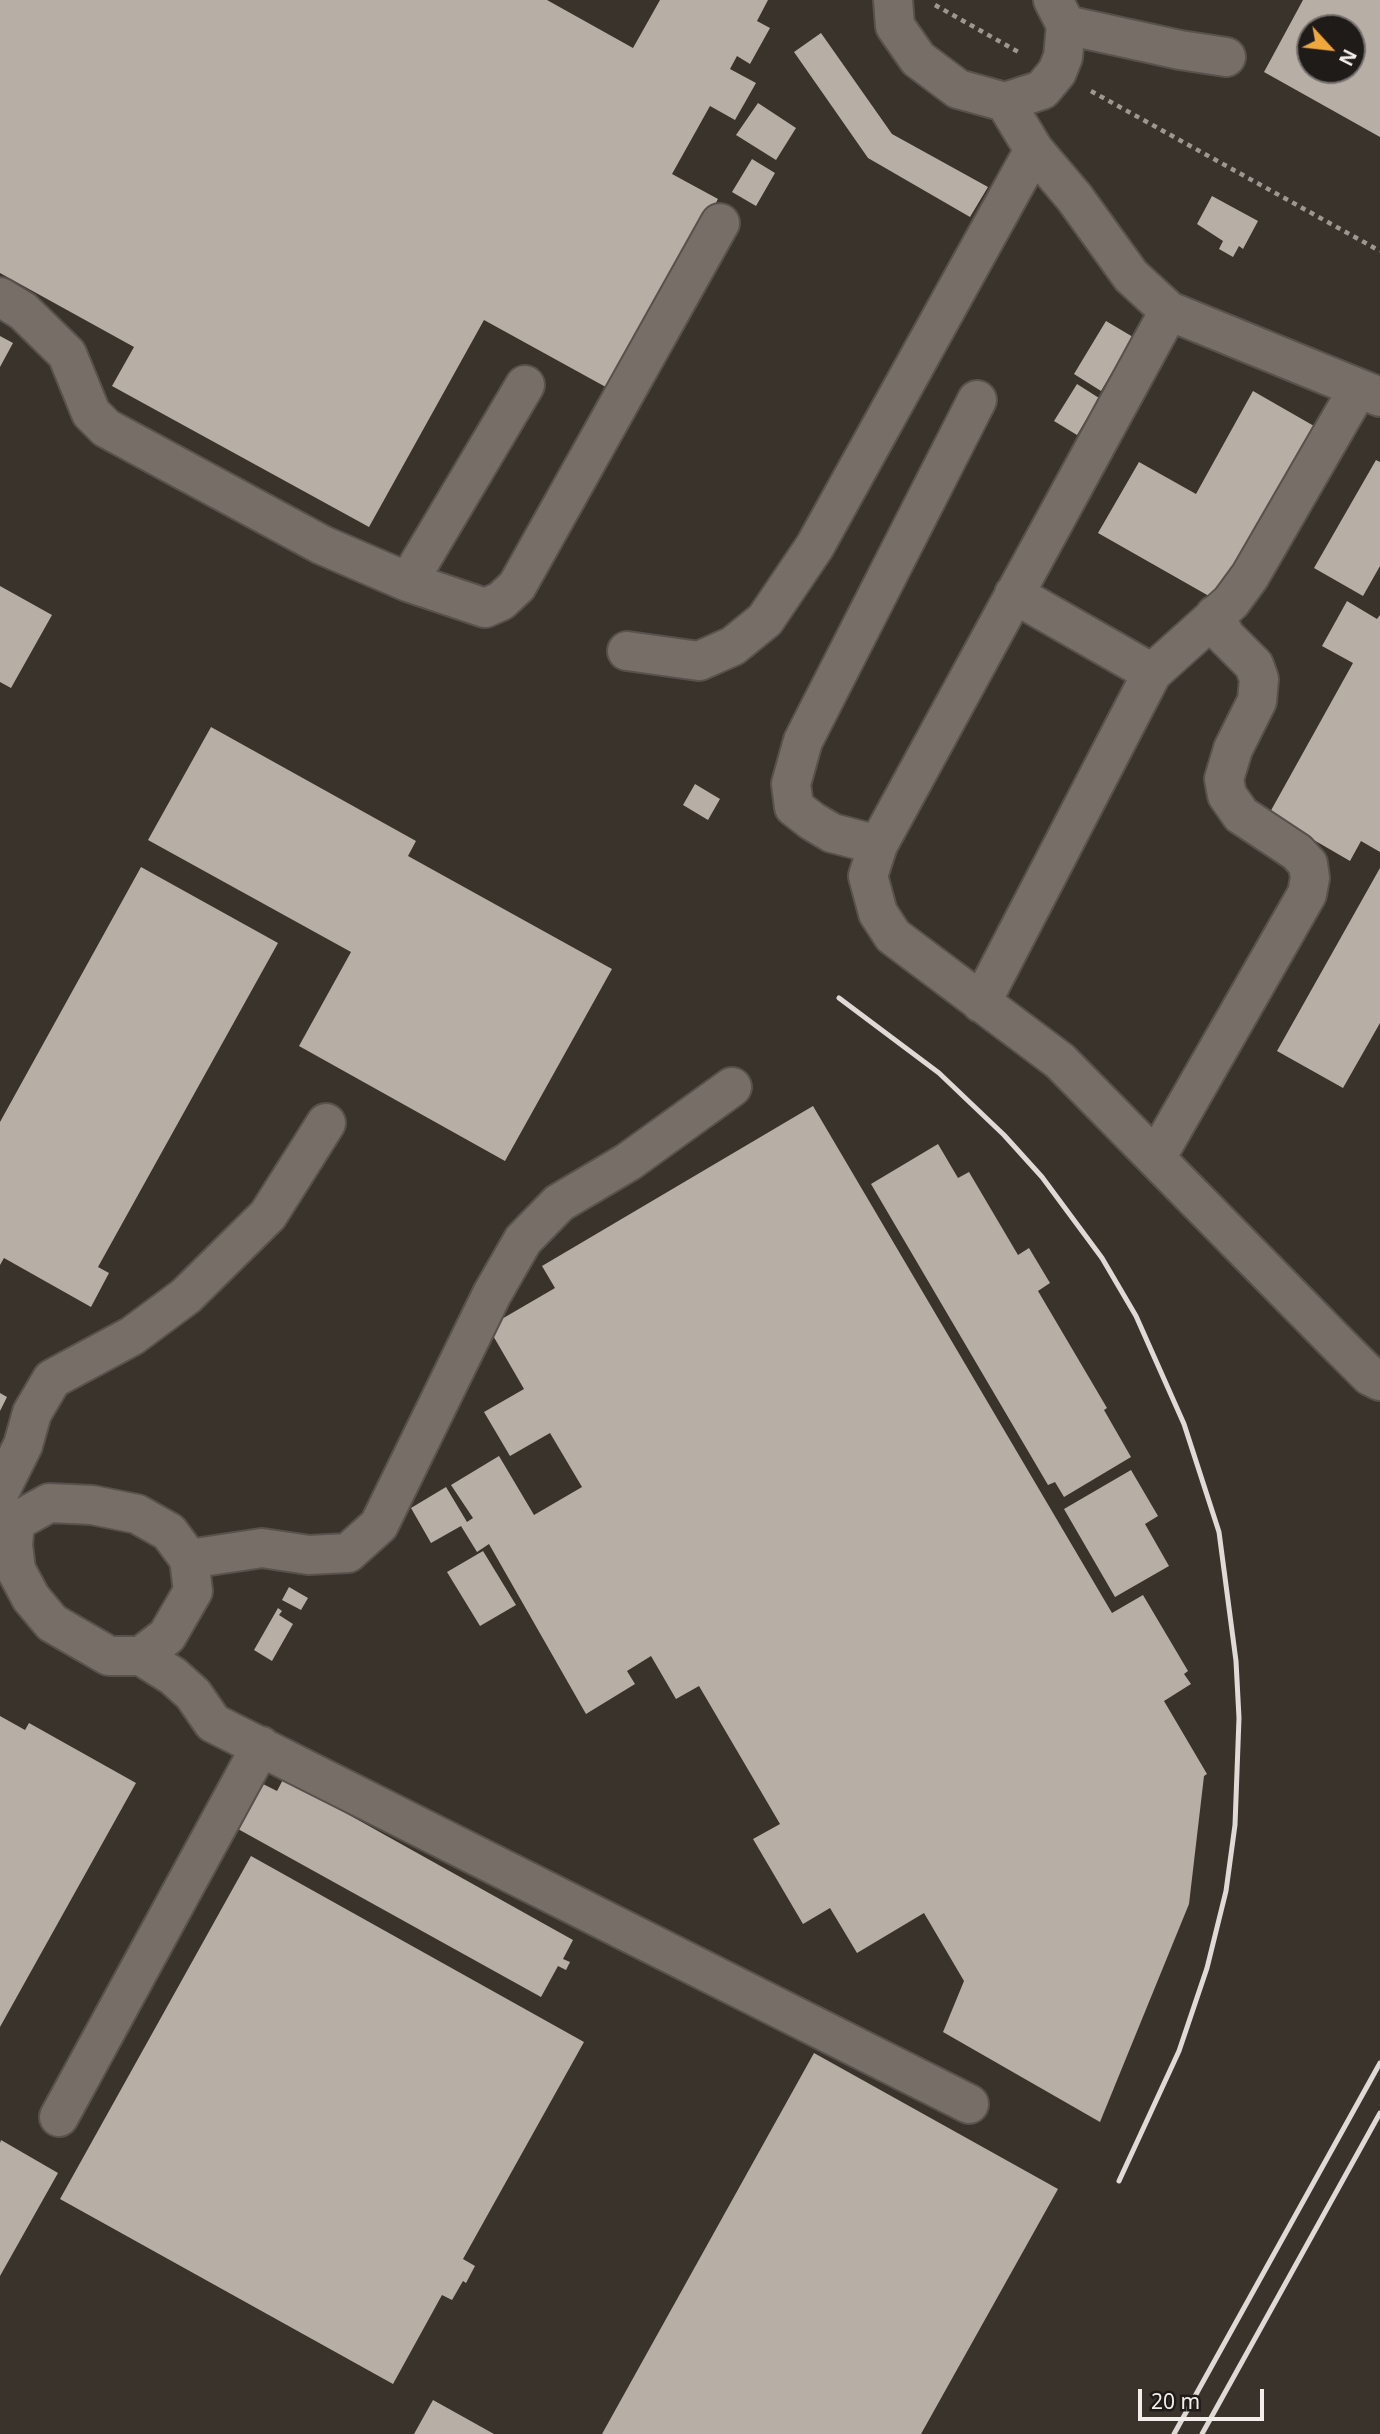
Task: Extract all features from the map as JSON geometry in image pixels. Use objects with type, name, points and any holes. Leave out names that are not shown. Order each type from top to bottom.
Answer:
[{"type":"street","points":[[893,0],[895,26],[918,59],[958,89],[1005,102],[1042,90],[1057,72],[1063,57],[1060,13],[1180,50],[1226,57]]},
{"type":"street","points":[[981,1003],[1152,673],[1231,602],[1369,393],[1169,311],[1130,276],[1074,197],[1034,150],[1005,102]]},
{"type":"street","points":[[627,651],[698,661],[733,646],[765,620],[815,546],[1034,150]]},
{"type":"street","points":[[0,297],[23,311],[66,354],[90,413],[106,428],[323,545],[408,582],[485,608],[501,601],[517,586],[720,223]]},
{"type":"street","points":[[1169,311],[878,845],[869,876],[878,913],[893,936],[1060,1061],[1344,1351],[1370,1376],[1380,1381]]},
{"type":"street","points":[[408,582],[525,385]]},
{"type":"street","points":[[878,845],[832,833],[812,821],[794,807],[791,784],[803,741],[977,401]]},
{"type":"street","points":[[1014,594],[1152,673]]},
{"type":"street","points":[[1156,1158],[1307,894],[1310,878],[1308,864],[1297,852],[1241,814],[1227,795],[1224,779],[1233,749],[1257,701],[1259,679],[1254,665],[1225,636],[1214,615]]},
{"type":"street","points":[[189,1559],[262,1548],[309,1555],[348,1553],[379,1525],[492,1294],[523,1240],[559,1203],[628,1162],[732,1087]]},
{"type":"street","points":[[326,1123],[268,1214],[186,1296],[132,1336],[52,1379],[32,1413],[5,1509],[16,1570],[31,1598],[52,1623],[109,1656],[141,1656],[173,1676],[193,1694],[213,1723],[969,2104]]},
{"type":"street","points":[[5,1509],[49,1503],[92,1504],[137,1514],[169,1532],[189,1559],[193,1591],[167,1636],[141,1656]]},
{"type":"street","points":[[59,2117],[261,1746]]},
{"type":"path","points":[[925,0],[1380,251]]},
{"type":"building","points":[[0,0],[547,0],[633,48],[660,0],[768,0],[757,21],[770,28],[750,64],[737,56],[730,69],[756,83],[735,120],[710,106],[672,174],[718,199],[613,391],[484,320],[369,527],[112,386],[134,347],[0,273]]},
{"type":"building","points":[[1303,0],[1380,0],[1380,137],[1264,72]]},
{"type":"building","points":[[821,33],[892,134],[988,187],[970,217],[868,158],[794,52]]},
{"type":"building","points":[[758,103],[796,128],[776,160],[736,135]]},
{"type":"building","points":[[752,159],[775,173],[756,206],[732,192]]},
{"type":"building","points":[[1212,196],[1258,221],[1243,249],[1239,246],[1233,257],[1219,249],[1223,241],[1197,224]]},
{"type":"building","points":[[1106,321],[1133,337],[1101,391],[1074,374]]},
{"type":"building","points":[[0,336],[13,343],[0,367]]},
{"type":"building","points":[[1077,384],[1099,398],[1077,435],[1054,421]]},
{"type":"building","points":[[1253,391],[1321,430],[1223,604],[1098,533],[1139,462],[1196,494]]},
{"type":"building","points":[[1376,460],[1380,462],[1380,566],[1363,596],[1314,568]]},
{"type":"building","points":[[0,586],[52,615],[11,688],[0,682]]},
{"type":"building","points":[[1347,601],[1377,619],[1380,615],[1380,852],[1361,841],[1350,861],[1269,814],[1353,663],[1322,646]]},
{"type":"building","points":[[211,727],[416,841],[408,856],[612,969],[505,1161],[299,1046],[351,952],[148,840]]},
{"type":"building","points":[[695,784],[720,799],[708,820],[683,805]]},
{"type":"building","points":[[141,867],[278,943],[98,1267],[109,1273],[91,1307],[4,1258],[0,1265],[0,1122]]},
{"type":"building","points":[[1380,868],[1380,1023],[1343,1088],[1277,1051]]},
{"type":"building","points":[[813,1106],[1112,1613],[1143,1595],[1188,1671],[1184,1674],[1191,1684],[1164,1701],[1207,1774],[1204,1776],[1189,1904],[1100,2122],[943,2032],[964,1981],[924,1913],[857,1953],[830,1908],[803,1924],[753,1839],[780,1824],[699,1686],[676,1699],[651,1656],[627,1671],[635,1684],[586,1714],[489,1544],[477,1552],[461,1526],[431,1543],[411,1508],[446,1487],[467,1522],[473,1518],[451,1485],[499,1456],[534,1515],[582,1487],[550,1433],[510,1456],[484,1412],[524,1389],[488,1327],[555,1288],[542,1266]]},
{"type":"building","points":[[938,1144],[958,1178],[969,1172],[1018,1255],[1029,1248],[1050,1283],[1038,1291],[1107,1408],[1104,1410],[1131,1457],[1064,1497],[1055,1482],[1048,1485],[871,1184]]},
{"type":"building","points":[[0,1393],[7,1397],[0,1411]]},
{"type":"building","points":[[1131,1470],[1158,1516],[1145,1524],[1169,1566],[1115,1597],[1064,1509]]},
{"type":"building","points":[[483,1551],[516,1605],[480,1626],[447,1572]]},
{"type":"building","points":[[289,1587],[308,1598],[301,1610],[282,1600]]},
{"type":"building","points":[[278,1608],[282,1611],[279,1615],[293,1624],[272,1661],[254,1650]]},
{"type":"building","points":[[0,1716],[25,1730],[29,1723],[136,1783],[0,2027]]},
{"type":"building","points":[[287,1772],[308,1792],[573,1940],[563,1959],[570,1962],[566,1970],[558,1966],[541,1997],[238,1829],[263,1784],[277,1791]]},
{"type":"building","points":[[251,1856],[584,2042],[463,2259],[475,2266],[466,2283],[463,2281],[452,2300],[442,2295],[393,2384],[60,2199]]},
{"type":"building","points":[[814,2053],[1058,2189],[921,2434],[602,2434]]},
{"type":"building","points":[[1,2140],[58,2173],[0,2276],[0,2143]]},
{"type":"building","points":[[433,2400],[494,2434],[414,2434]]},
{"type":"railway","points":[[839,998],[939,1073],[1004,1135],[1042,1177],[1102,1258],[1136,1316],[1184,1424],[1219,1532],[1236,1661],[1239,1718],[1235,1825],[1226,1891],[1207,1968],[1179,2051],[1119,2181]]},
{"type":"railway","points":[[1174,2434],[1380,2063]]},
{"type":"railway","points":[[1202,2434],[1380,2113]]}]
